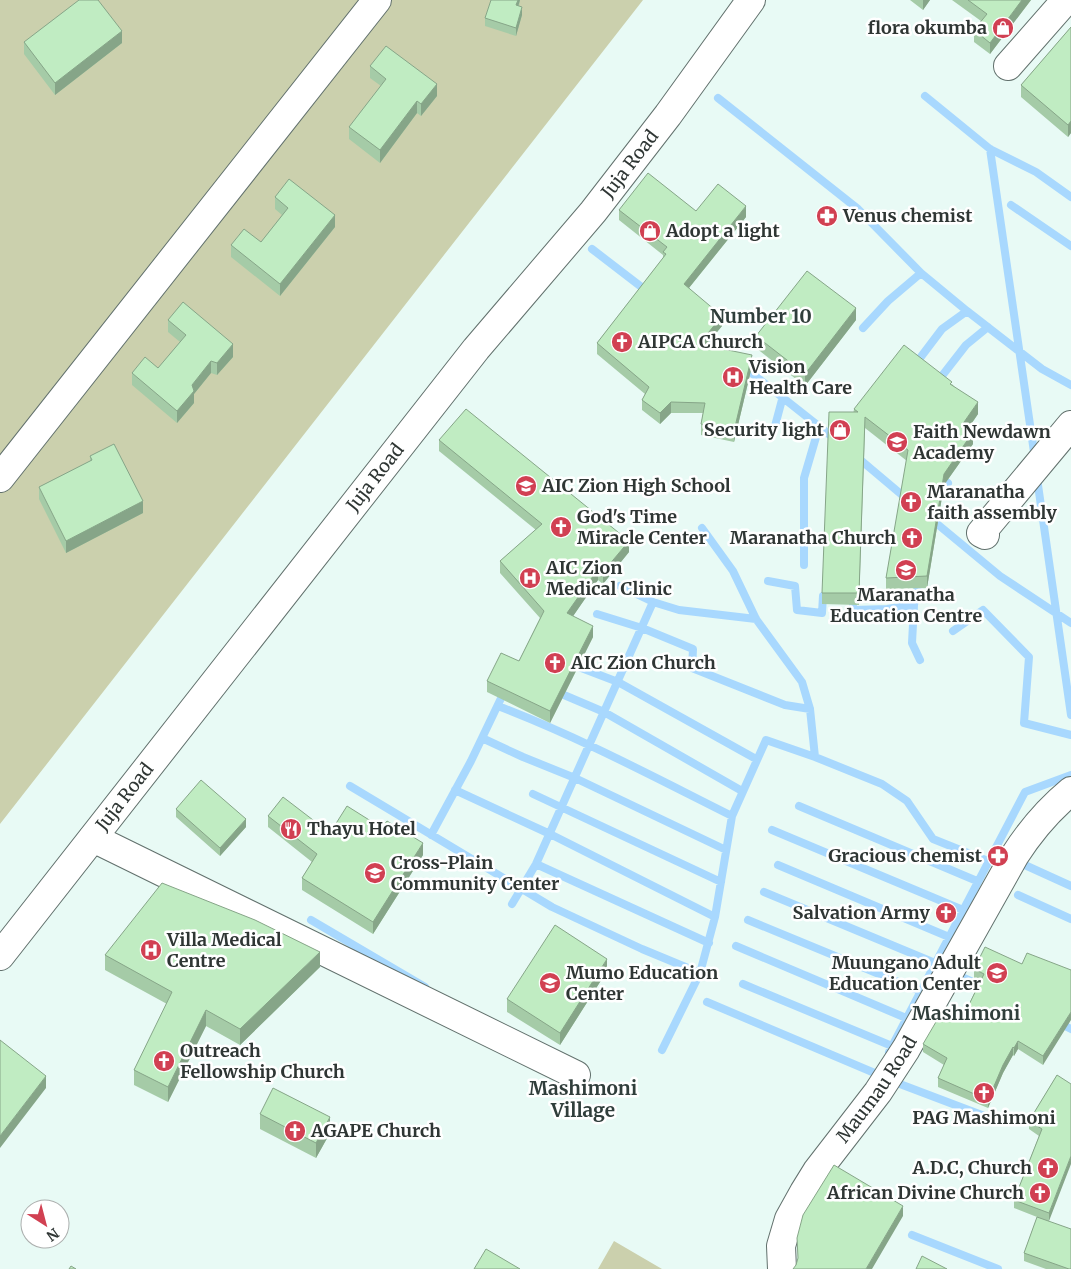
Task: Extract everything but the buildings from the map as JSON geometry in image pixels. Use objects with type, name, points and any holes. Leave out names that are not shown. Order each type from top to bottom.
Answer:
[{"type":"street","points":[[0,478],[377,0]]},
{"type":"street","name":"Juja Road","points":[[0,956],[476,349],[593,212],[668,115],[751,0]]},
{"type":"street","points":[[1008,66],[1066,0]]},
{"type":"street","points":[[985,536],[981,533],[1071,425]]},
{"type":"street","name":"Maumau Road","points":[[782,1269],[781,1246],[789,1219],[804,1192],[817,1171],[878,1092],[906,1049],[1015,854],[1033,828],[1054,805],[1071,791]]},
{"type":"street","points":[[93,838],[576,1075]]},
{"type":"green space","points":[[0,0],[643,0],[0,824]]},
{"type":"green space","points":[[614,1241],[662,1269],[598,1269]]},
{"type":"waterway","points":[[925,96],[990,149],[1036,172],[1071,197]]},
{"type":"waterway","points":[[718,98],[858,209],[921,273],[967,311],[1042,369],[1071,385]]},
{"type":"waterway","points":[[990,149],[1035,459]]},
{"type":"waterway","points":[[1011,205],[1071,246]]},
{"type":"waterway","points":[[592,249],[648,292]]},
{"type":"waterway","points":[[863,328],[888,301],[921,273]]},
{"type":"waterway","points":[[914,366],[942,329],[967,311]]},
{"type":"waterway","points":[[938,381],[966,345],[988,327]]},
{"type":"waterway","points":[[702,335],[727,354]]},
{"type":"waterway","points":[[744,367],[835,439]]},
{"type":"waterway","points":[[775,426],[783,396],[781,395]]},
{"type":"waterway","points":[[804,565],[804,478],[819,427]]},
{"type":"waterway","points":[[857,457],[908,500]]},
{"type":"waterway","points":[[1037,478],[1071,715]]},
{"type":"waterway","points":[[936,493],[948,483]]},
{"type":"waterway","points":[[930,518],[1000,576],[1071,623]]},
{"type":"waterway","points":[[702,528],[733,571],[756,619],[802,682],[810,709],[815,757],[882,784],[907,801],[933,839],[988,861],[1005,858]]},
{"type":"waterway","points":[[919,580],[914,605],[912,643],[920,660]]},
{"type":"waterway","points":[[768,581],[795,586],[797,610],[822,613],[823,596]]},
{"type":"waterway","points":[[620,586],[653,602],[679,610],[756,619]]},
{"type":"waterway","points":[[853,597],[853,610],[887,609],[914,605]]},
{"type":"waterway","points":[[512,904],[536,864],[653,602]]},
{"type":"waterway","points":[[953,631],[983,610],[1029,657],[1024,723],[1071,735]]},
{"type":"waterway","points":[[597,614],[642,628],[693,649],[692,668],[785,705],[810,709]]},
{"type":"waterway","points":[[576,666],[618,682],[756,759]]},
{"type":"waterway","points":[[431,835],[471,761],[505,690]]},
{"type":"waterway","points":[[564,695],[604,712],[742,791]]},
{"type":"waterway","points":[[498,706],[587,744],[732,816]]},
{"type":"waterway","points":[[482,738],[575,778],[726,850]]},
{"type":"waterway","points":[[662,1050],[700,973],[715,917],[732,816],[766,740],[815,757]]},
{"type":"waterway","points":[[889,1052],[1025,792],[1071,775]]},
{"type":"waterway","points":[[350,786],[552,907],[642,949],[700,973]]},
{"type":"waterway","points":[[455,790],[550,834],[715,917]]},
{"type":"waterway","points":[[533,794],[721,882]]},
{"type":"waterway","points":[[799,806],[977,881]]},
{"type":"waterway","points":[[772,830],[963,910]]},
{"type":"waterway","points":[[1016,861],[1071,886]]},
{"type":"waterway","points":[[536,864],[709,943]]},
{"type":"waterway","points":[[778,865],[949,937]]},
{"type":"waterway","points":[[764,892],[935,963]]},
{"type":"waterway","points":[[1018,895],[1071,919]]},
{"type":"waterway","points":[[311,920],[425,987]]},
{"type":"waterway","points":[[748,920],[920,991]]},
{"type":"waterway","points":[[736,946],[906,1018]]},
{"type":"waterway","points":[[953,973],[988,989]]},
{"type":"waterway","points":[[743,984],[892,1046]]},
{"type":"waterway","points":[[707,1002],[877,1074]]},
{"type":"waterway","points":[[1059,1023],[1071,1029]]},
{"type":"waterway","points":[[892,1081],[995,1120]]},
{"type":"waterway","points":[[912,1235],[998,1269]]},
{"type":"place","name":"flora okumba","points":[[1003,28]]},
{"type":"place","name":"Venus chemist","points":[[827,216]]},
{"type":"place","name":"Adopt a light","points":[[650,231]]},
{"type":"place","name":"AIPCA Church","points":[[622,342]]},
{"type":"place","name":"Vision Health Care","points":[[733,377]]},
{"type":"place","name":"Security light","points":[[840,430]]},
{"type":"place","name":"Faith Newdawn Academy","points":[[897,442]]},
{"type":"place","name":"AIC Zion High School","points":[[526,486]]},
{"type":"place","name":"Maranatha faith assembly","points":[[911,502]]},
{"type":"place","name":"God's Time Miracle Center","points":[[561,527]]},
{"type":"place","name":"Maranatha Church","points":[[912,538]]},
{"type":"place","name":"Maranatha Education Centre","points":[[906,570]]},
{"type":"place","name":"AIC Zion Medical Clinic","points":[[530,578]]},
{"type":"place","name":"AIC Zion Church","points":[[555,663]]},
{"type":"place","name":"Thayu Hotel","points":[[291,829]]},
{"type":"place","name":"Gracious chemist","points":[[998,856]]},
{"type":"place","name":"Cross-Plain Community Center","points":[[375,873]]},
{"type":"place","name":"Salvation Army","points":[[946,913]]},
{"type":"place","name":"Villa Medical Centre","points":[[151,950]]},
{"type":"place","name":"Muungano Adult Education Center","points":[[997,973]]},
{"type":"place","name":"Mumo Education Center","points":[[550,983]]},
{"type":"place","name":"Outreach Fellowship Church","points":[[164,1061]]},
{"type":"place","name":"PAG Mashimoni","points":[[984,1093]]},
{"type":"place","name":"AGAPE Church","points":[[295,1131]]},
{"type":"place","name":"A.D.C, Church","points":[[1048,1168]]},
{"type":"place","name":"African Divine Church","points":[[1040,1193]]},
{"type":"district","name":"Number 10","points":[[761,316]]},
{"type":"district","name":"Mashimoni","points":[[966,1013]]},
{"type":"district","name":"Mashimoni Village","points":[[583,1099]]}]
